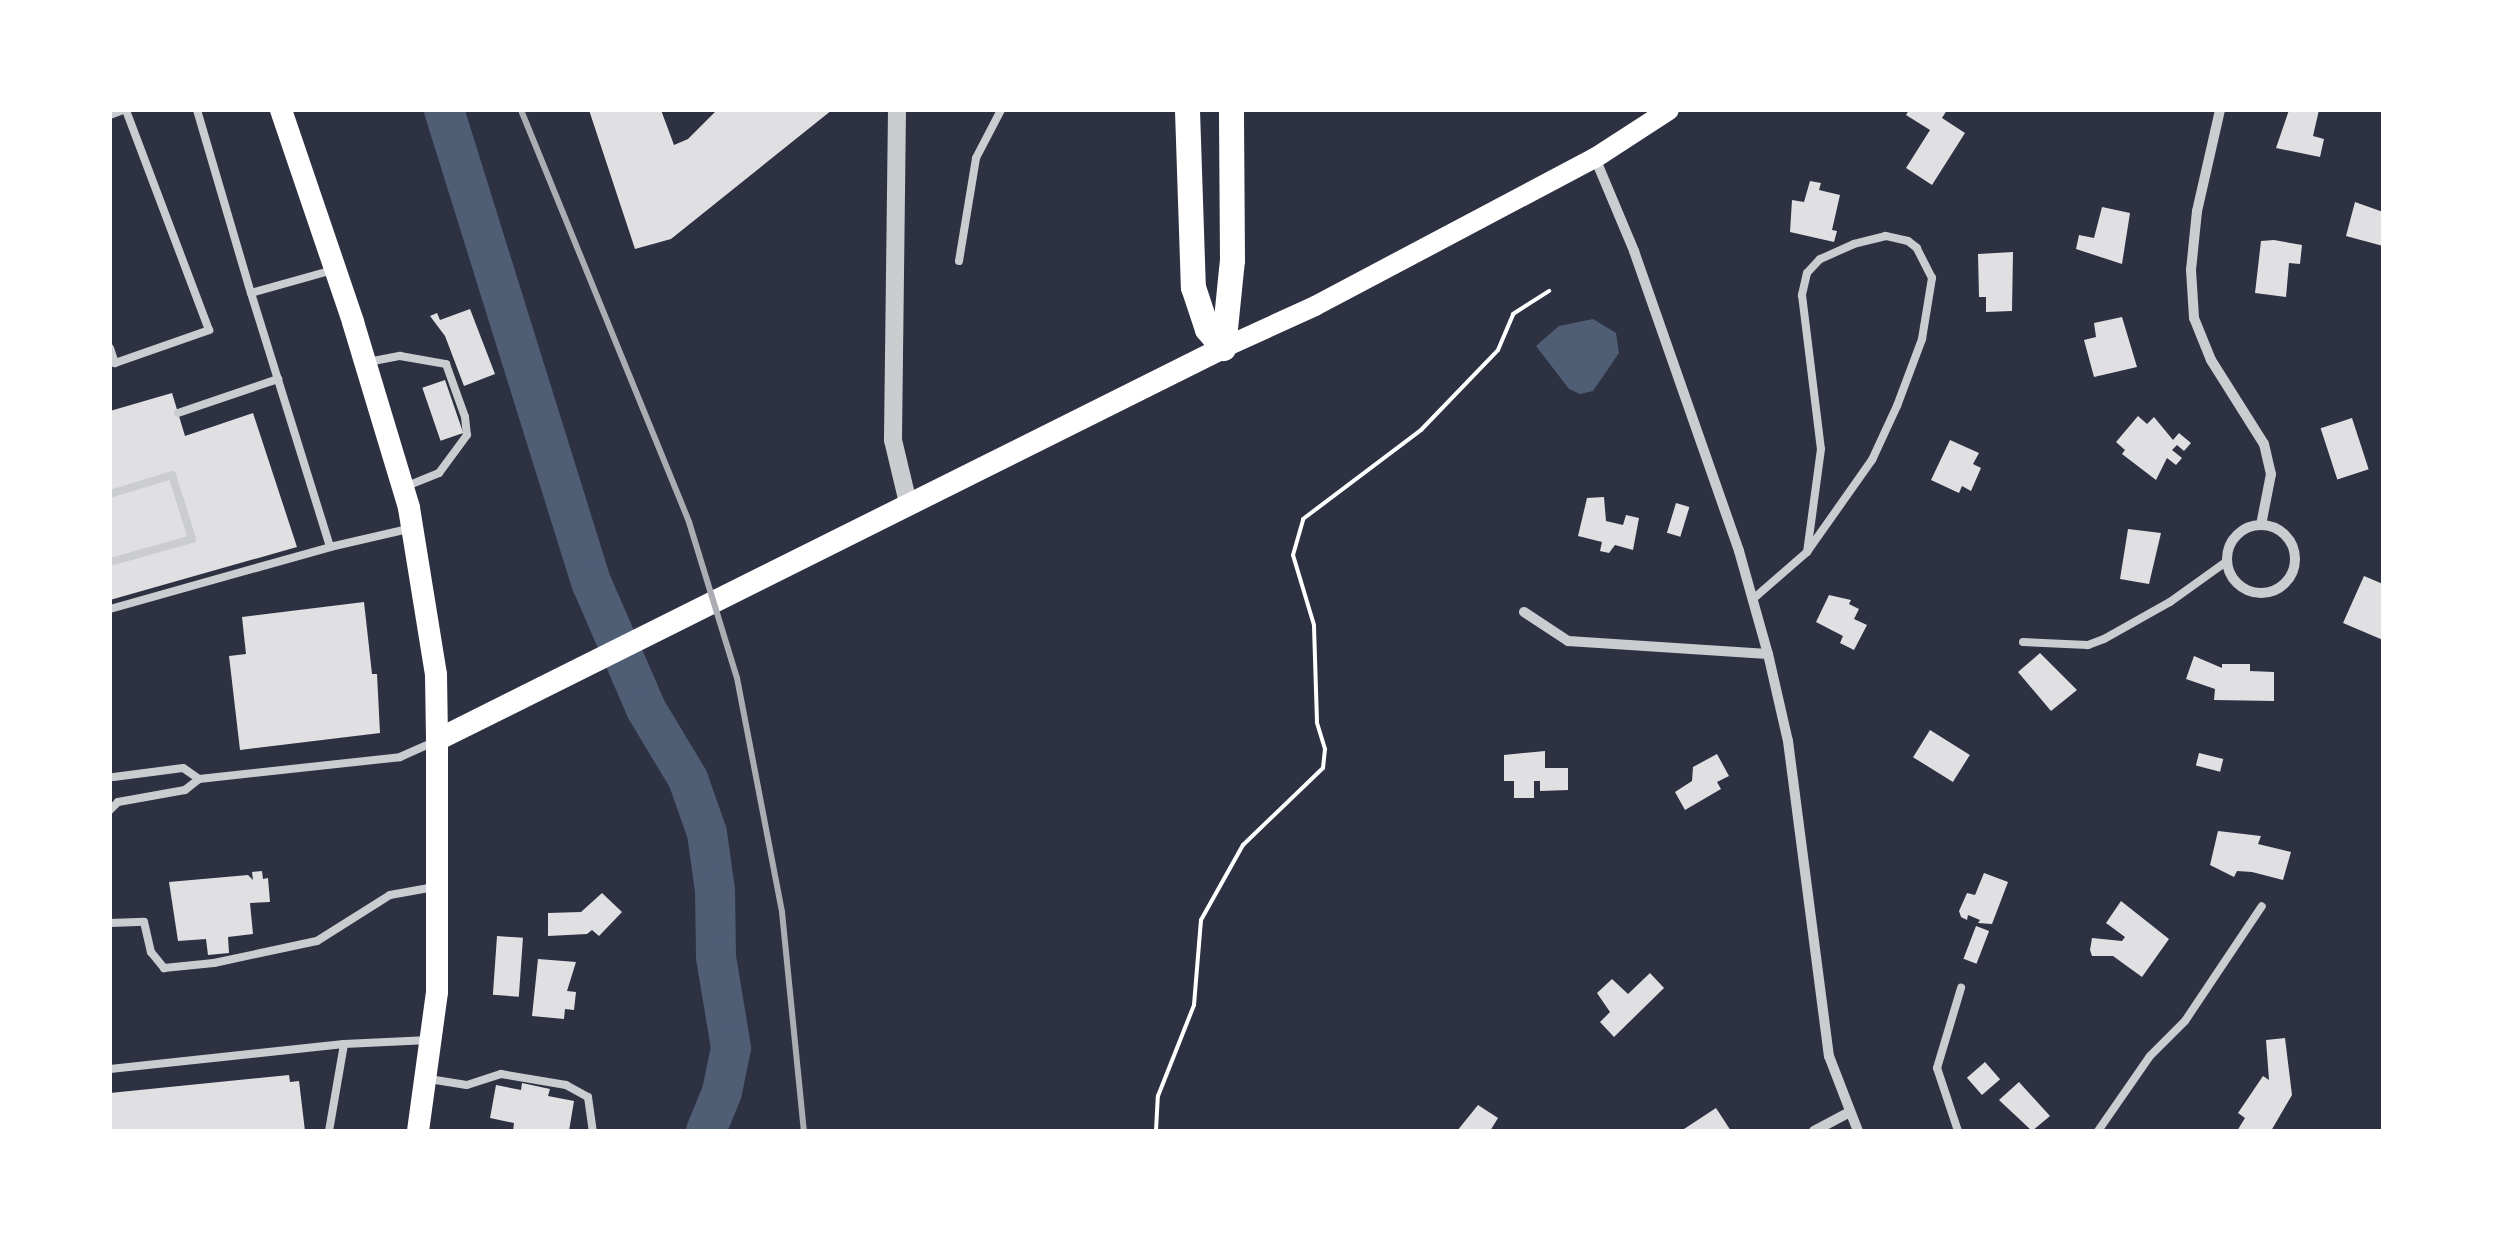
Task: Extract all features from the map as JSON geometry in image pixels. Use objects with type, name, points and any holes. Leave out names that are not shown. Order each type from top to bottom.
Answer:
[{"type":"highway","points":[[1187,110],[1193,287],[1207,329],[1222,348]]},
{"type":"highway","points":[[1222,348],[1232,260],[1232,110]]},
{"type":"main road","points":[[281,110],[366,363],[403,488],[436,675],[438,886],[434,1040],[418,1131]]},
{"type":"main road","points":[[437,740],[908,503],[1315,306],[1595,158],[1670,110]]},
{"type":"street","points":[[897,110],[893,440],[908,503]]},
{"type":"street","points":[[2220,110],[2197,211],[2191,270],[2194,318],[2212,360],[2264,444],[2271,474],[2262,524]]},
{"type":"street","points":[[1595,158],[1634,251],[1753,599],[1768,654],[1788,741],[1830,1056],[1858,1131]]},
{"type":"street","points":[[2262,524],[2284,533],[2295,554],[2290,578],[2270,592],[2258,593],[2236,582],[2226,560],[2240,532],[2262,524]]},
{"type":"street","points":[[1524,612],[1568,641],[1768,654]]},
{"type":"street","points":[[1814,1131],[1849,1112]]},
{"type":"lane","points":[[110,114],[125,110],[208,330],[112,366],[110,348]]},
{"type":"lane","points":[[197,110],[330,547]]},
{"type":"lane","points":[[959,260],[976,158],[1001,110]]},
{"type":"lane","points":[[1753,599],[1807,552],[1872,460],[1922,339],[1932,278],[1918,248],[1908,242],[1886,236],[1854,244],[1820,259],[1807,272],[1802,296],[1821,449],[1807,552]]},
{"type":"lane","points":[[251,293],[335,269]]},
{"type":"lane","points":[[366,363],[400,356],[446,364],[466,417],[468,435],[439,473],[403,488]]},
{"type":"lane","points":[[178,412],[278,379]]},
{"type":"lane","points":[[110,494],[172,475],[192,539],[110,562]]},
{"type":"lane","points":[[110,610],[330,547],[412,528]]},
{"type":"lane","points":[[2024,642],[2088,645],[2104,639],[2170,602],[2226,560]]},
{"type":"lane","points":[[110,810],[118,802],[185,790],[199,779],[400,758],[437,740]]},
{"type":"lane","points":[[118,802],[112,777],[183,768],[199,779]]},
{"type":"lane","points":[[110,922],[144,922],[151,952],[164,968],[214,963],[318,941],[390,895],[438,886]]},
{"type":"lane","points":[[2098,1131],[2150,1056],[2185,1021],[2262,906]]},
{"type":"lane","points":[[1958,1131],[1937,1068],[1961,988]]},
{"type":"lane","points":[[110,1069],[344,1044],[434,1040]]},
{"type":"lane","points":[[329,1131],[344,1044]]},
{"type":"lane","points":[[428,1078],[467,1085],[500,1074],[566,1085],[588,1097],[593,1131]]},
{"type":"path","points":[[1156,1131],[1158,1096],[1194,1004],[1201,920],[1242,845],[1323,768],[1325,749],[1317,722],[1314,626],[1293,555],[1303,519],[1421,430],[1498,350],[1513,314],[1549,291]]},
{"type":"water","points":[[1593,319],[1616,333],[1619,353],[1593,391],[1580,394],[1569,389],[1536,346],[1559,326]]},
{"type":"building","points":[[589,110],[661,110],[674,145],[688,139],[717,110],[832,110],[671,239],[635,249]]},
{"type":"building","points":[[1909,110],[1947,110],[1942,118],[1965,133],[1932,185],[1906,168],[1930,130],[1906,115]]},
{"type":"building","points":[[2289,110],[2319,110],[2313,136],[2324,139],[2320,157],[2276,148]]},
{"type":"building","points":[[1810,181],[1821,183],[1819,190],[1840,195],[1832,230],[1837,231],[1834,242],[1790,232],[1792,200],[1804,202]]},
{"type":"building","points":[[2355,202],[2383,212],[2383,246],[2346,236]]},
{"type":"building","points":[[2102,207],[2130,213],[2122,264],[2076,249],[2079,235],[2094,238]]},
{"type":"building","points":[[2261,241],[2302,245],[2300,264],[2289,263],[2286,297],[2255,293]]},
{"type":"building","points":[[2013,252],[2012,311],[1986,312],[1986,297],[1979,297],[1978,254]]},
{"type":"building","points":[[470,309],[495,374],[464,386],[445,336],[430,316],[437,313],[440,320]]},
{"type":"building","points":[[2122,317],[2137,367],[2094,377],[2084,340],[2096,337],[2094,323]]},
{"type":"building","points":[[445,380],[463,433],[441,441],[422,388]]},
{"type":"building","points":[[172,393],[185,436],[253,413],[297,547],[110,600],[110,411]]},
{"type":"building","points":[[2138,416],[2147,424],[2154,417],[2173,440],[2179,433],[2191,443],[2184,451],[2177,445],[2172,450],[2182,458],[2176,465],[2167,458],[2156,480],[2122,454],[2125,450],[2116,442]]},
{"type":"building","points":[[2352,418],[2369,469],[2337,480],[2321,428]]},
{"type":"building","points":[[1950,440],[1979,453],[1973,464],[1981,468],[1971,491],[1962,486],[1959,493],[1931,480]]},
{"type":"building","points":[[1604,497],[1606,521],[1623,525],[1626,515],[1639,518],[1633,550],[1615,545],[1609,553],[1600,551],[1602,542],[1578,536],[1587,498]]},
{"type":"building","points":[[1676,503],[1689,507],[1680,537],[1667,533]]},
{"type":"building","points":[[2128,529],[2161,533],[2149,584],[2120,579]]},
{"type":"building","points":[[2364,576],[2383,584],[2383,640],[2343,623]]},
{"type":"building","points":[[1829,595],[1851,600],[1849,604],[1859,609],[1854,619],[1867,625],[1854,650],[1840,643],[1843,636],[1816,622]]},
{"type":"building","points":[[364,602],[372,674],[377,674],[380,733],[240,750],[229,656],[246,654],[242,617]]},
{"type":"building","points":[[2040,653],[2077,690],[2051,711],[2018,672]]},
{"type":"building","points":[[2194,656],[2222,668],[2222,664],[2250,664],[2250,671],[2274,672],[2274,701],[2214,700],[2215,689],[2186,679]]},
{"type":"building","points":[[1930,730],[1970,755],[1953,782],[1913,757]]},
{"type":"building","points":[[1545,751],[1545,768],[1568,768],[1568,790],[1540,791],[1540,781],[1534,781],[1534,798],[1514,798],[1514,781],[1504,781],[1504,755]]},
{"type":"building","points":[[2199,753],[2223,759],[2220,772],[2196,766]]},
{"type":"building","points":[[1717,754],[1729,776],[1717,782],[1721,789],[1685,810],[1675,792],[1692,781],[1693,767]]},
{"type":"building","points":[[2218,831],[2261,836],[2258,844],[2291,852],[2283,880],[2237,871],[2234,877],[2210,865]]},
{"type":"building","points":[[262,871],[263,879],[268,878],[270,902],[250,903],[253,934],[228,937],[229,953],[208,955],[206,939],[178,941],[169,882],[248,875],[253,880],[252,872]]},
{"type":"building","points":[[1984,873],[2008,882],[1992,924],[1978,923],[1980,920],[1968,915],[1967,920],[1959,911],[1967,893],[1975,895]]},
{"type":"building","points":[[602,893],[622,912],[599,936],[592,930],[587,934],[548,936],[548,913],[581,912]]},
{"type":"building","points":[[2121,901],[2169,939],[2142,977],[2113,956],[2092,956],[2090,950],[2092,938],[2122,941],[2125,937],[2106,923]]},
{"type":"building","points":[[1976,926],[1989,931],[1977,964],[1963,959]]},
{"type":"building","points":[[497,936],[523,938],[519,997],[493,995]]},
{"type":"building","points":[[538,959],[576,962],[567,991],[576,992],[574,1010],[565,1009],[564,1019],[532,1016]]},
{"type":"building","points":[[1650,973],[1664,988],[1614,1037],[1600,1022],[1610,1012],[1597,993],[1612,979],[1628,994]]},
{"type":"building","points":[[2285,1038],[2292,1095],[2271,1131],[2237,1131],[2245,1118],[2238,1113],[2263,1076],[2269,1080],[2266,1040]]},
{"type":"building","points":[[1985,1062],[2000,1079],[1982,1095],[1967,1078]]},
{"type":"building","points":[[289,1075],[290,1082],[299,1081],[305,1131],[110,1131],[110,1093]]},
{"type":"building","points":[[2019,1082],[2050,1116],[2032,1131],[1999,1100]]},
{"type":"building","points":[[522,1083],[550,1089],[548,1096],[574,1101],[569,1131],[513,1131],[514,1123],[490,1118],[496,1085],[521,1090]]},
{"type":"building","points":[[1478,1105],[1498,1118],[1490,1131],[1457,1131]]},
{"type":"building","points":[[1716,1108],[1731,1131],[1681,1131]]},
{"type":"waterway","points":[[444,110],[592,584],[646,709],[688,779],[707,833],[715,891],[716,957],[731,1048],[722,1092],[706,1131]]},
{"type":"railway","points":[[521,110],[689,522],[737,678],[782,912],[804,1131]]}]
